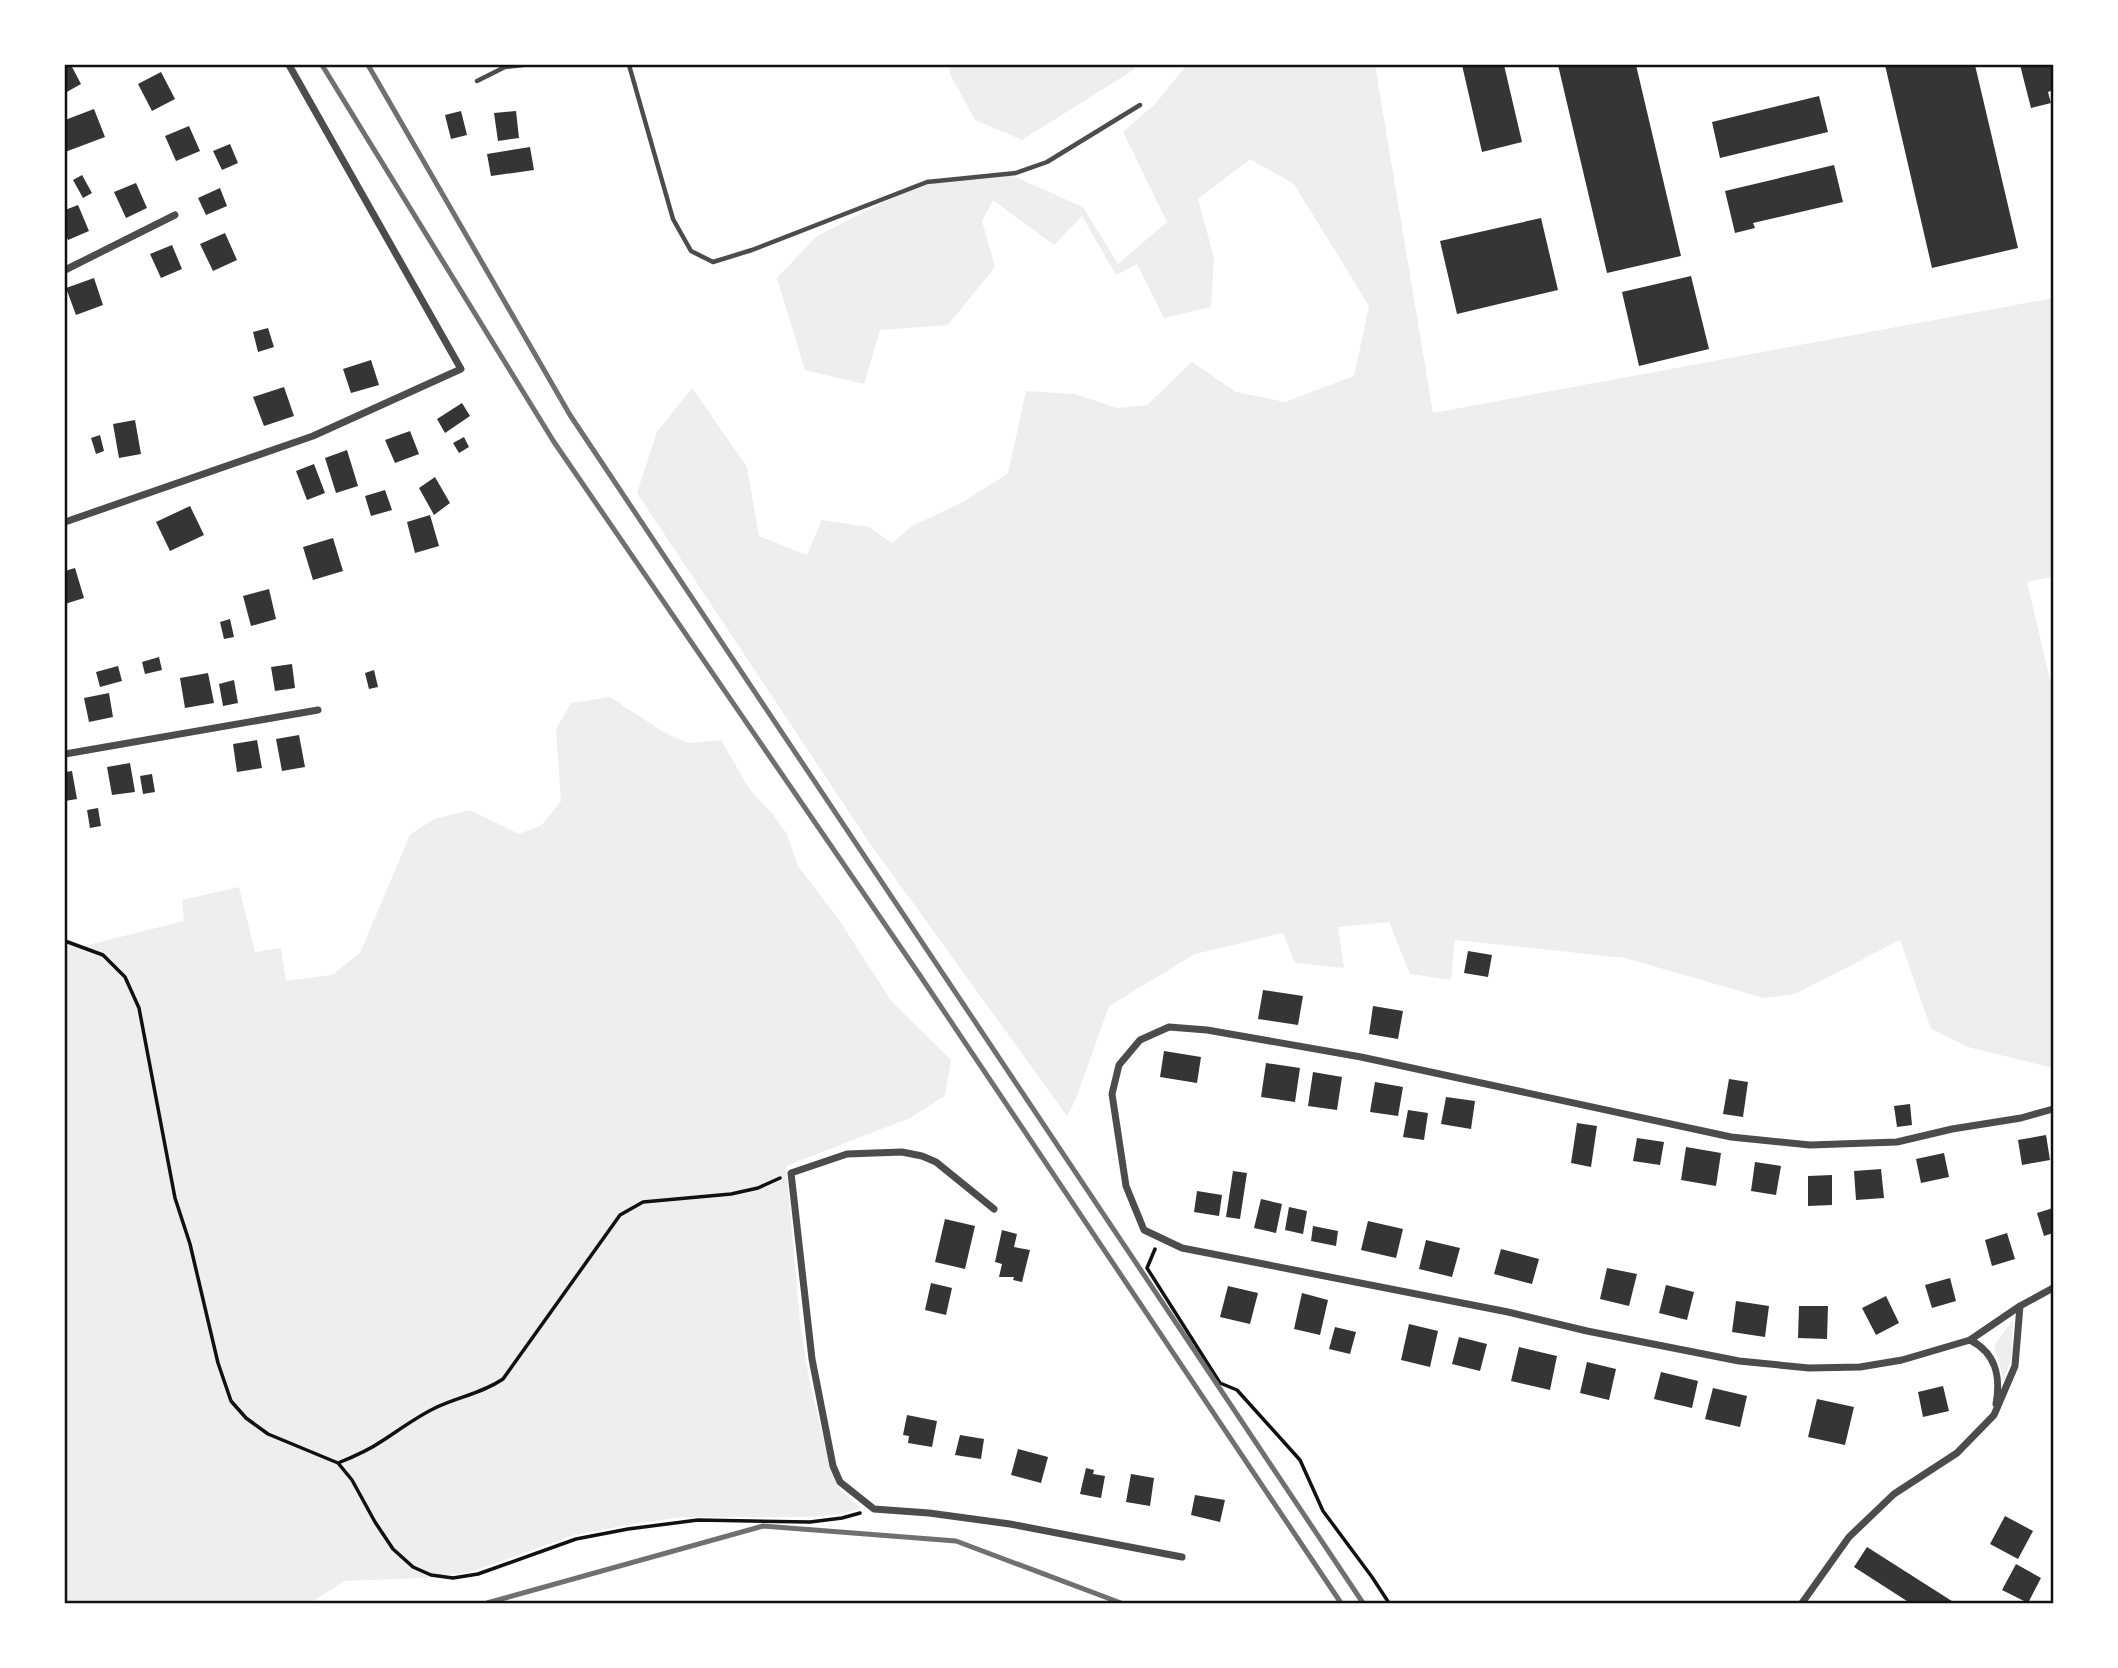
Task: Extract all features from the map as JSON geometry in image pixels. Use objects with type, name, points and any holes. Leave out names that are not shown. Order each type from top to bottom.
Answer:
[{"type":"street","points":[[65,522],[313,436],[461,369],[289,65]]},
{"type":"street","points":[[65,270],[175,215]]},
{"type":"street","points":[[65,754],[318,710]]},
{"type":"street","points":[[2053,1110],[1897,1142],[1810,1145],[1731,1137],[1361,1057],[1208,1030],[1169,1027],[1140,1040],[1119,1065],[1112,1094],[1126,1186],[1144,1230],[1182,1248],[1739,1361],[1809,1368],[1860,1367],[1902,1360],[1970,1340],[2020,1306],[2053,1288]]},
{"type":"street","points":[[994,1209],[936,1162],[902,1152],[847,1154],[791,1173],[812,1359],[833,1466],[841,1482],[874,1509],[1010,1524],[1182,1557]]},
{"type":"street","points":[[1802,1603],[1849,1537],[1894,1494],[1957,1453],[1994,1415],[2015,1366],[2020,1306]]},
{"type":"street","points":[[1970,1340],[1982,1346],[1995,1362],[2000,1386],[1994,1415]]},
{"type":"lane","points":[[477,81],[505,67],[523,65]]},
{"type":"lane","points":[[629,65],[673,219],[691,251],[713,262],[752,250],[927,183],[1016,173],[1047,162],[1140,105]]},
{"type":"path","points":[[65,941],[103,955],[125,977],[139,1008],[174,1198],[190,1244],[218,1363],[231,1401],[246,1418],[268,1434],[338,1463],[362,1496],[393,1549],[413,1567],[431,1575],[453,1578],[478,1574],[576,1539],[628,1529],[698,1520],[810,1522],[842,1518],[874,1509]]},
{"type":"path","points":[[338,1463],[380,1443],[416,1417],[460,1397],[478,1394],[503,1379],[620,1215],[643,1202],[731,1194],[758,1188],[791,1173]]},
{"type":"path","points":[[1160,1237],[1147,1268],[1220,1383],[1237,1390],[1300,1460],[1324,1511],[1389,1603]]},
{"type":"shaded area","points":[[949,65],[1134,65],[1135,69],[1022,140],[975,120],[950,74]]},
{"type":"shaded area","points":[[1184,65],[1375,65],[1433,413],[2053,298],[2053,577],[2027,582],[2053,692],[2053,1068],[1968,1047],[1931,1029],[1900,940],[1795,994],[1764,998],[1625,958],[1455,940],[1451,980],[1410,974],[1389,922],[1338,927],[1344,968],[1295,963],[1283,933],[1195,954],[1109,1006],[1076,1099],[1067,1116],[869,842],[637,493],[657,432],[692,388],[747,467],[759,536],[807,555],[822,520],[869,527],[892,543],[912,526],[959,504],[1008,474],[1026,391],[1075,394],[1117,408],[1147,405],[1192,362],[1236,392],[1285,402],[1354,376],[1369,306],[1294,184],[1250,159],[1198,199],[1214,258],[1211,307],[1164,318],[1137,264],[1116,275],[1082,216],[1054,245],[993,200],[982,221],[995,267],[948,325],[880,330],[864,384],[805,370],[777,278],[817,236],[926,181],[1008,174],[1083,207],[1118,264],[1167,222],[1123,132],[1156,103]]},
{"type":"shaded area","points":[[610,697],[665,733],[688,743],[721,740],[750,790],[787,834],[798,866],[839,920],[892,1002],[951,1060],[945,1096],[910,1118],[786,1166],[800,1322],[809,1379],[837,1487],[861,1508],[841,1514],[808,1517],[682,1517],[627,1525],[575,1535],[470,1572],[425,1578],[345,1581],[310,1603],[66,1603],[65,939],[84,946],[184,921],[182,900],[239,887],[255,952],[281,948],[286,981],[332,975],[360,953],[410,835],[434,819],[470,810],[519,834],[542,825],[561,801],[556,729],[571,703]]},
{"type":"shaded area","points":[[2013,1320],[2012,1355],[2004,1379],[1994,1346]]},
{"type":"building","points":[[65,65],[71,65],[81,84],[65,93]]},
{"type":"building","points":[[1462,65],[1504,65],[1522,142],[1482,152]]},
{"type":"building","points":[[1558,65],[1636,65],[1681,256],[1607,273]]},
{"type":"building","points":[[1885,65],[1975,65],[2018,248],[1932,268]]},
{"type":"building","points":[[2020,65],[2053,65],[2053,90],[2048,92],[2051,103],[2031,108]]},
{"type":"building","points":[[161,72],[175,99],[152,111],[138,84]]},
{"type":"building","points":[[1819,96],[1828,132],[1720,158],[1712,122]]},
{"type":"building","points":[[94,109],[105,137],[65,152],[65,120]]},
{"type":"building","points":[[461,111],[467,135],[451,139],[445,115]]},
{"type":"building","points":[[516,111],[519,138],[498,141],[494,113]]},
{"type":"building","points":[[189,126],[200,151],[176,161],[165,136]]},
{"type":"building","points":[[230,144],[238,163],[222,170],[213,151]]},
{"type":"building","points":[[530,147],[534,170],[491,176],[487,154]]},
{"type":"building","points":[[1834,165],[1843,202],[1753,223],[1755,228],[1735,233],[1725,191]]},
{"type":"building","points":[[82,175],[92,193],[83,198],[73,180]]},
{"type":"building","points":[[136,183],[147,208],[126,218],[114,192]]},
{"type":"building","points":[[220,188],[227,206],[206,215],[198,198]]},
{"type":"building","points":[[78,205],[89,231],[68,240],[65,233],[65,210]]},
{"type":"building","points":[[1541,218],[1558,290],[1457,314],[1440,241]]},
{"type":"building","points":[[225,233],[237,260],[213,271],[200,244]]},
{"type":"building","points":[[172,245],[182,269],[161,278],[150,254]]},
{"type":"building","points":[[1691,276],[1709,349],[1639,366],[1622,292]]},
{"type":"building","points":[[94,278],[103,305],[76,315],[66,288]]},
{"type":"building","points":[[268,328],[274,347],[258,352],[253,332]]},
{"type":"building","points":[[371,360],[379,385],[351,393],[343,369]]},
{"type":"building","points":[[284,387],[294,416],[264,426],[253,397]]},
{"type":"building","points":[[462,403],[470,416],[445,433],[437,419]]},
{"type":"building","points":[[135,420],[141,454],[119,458],[113,424]]},
{"type":"building","points":[[410,431],[419,454],[395,463],[385,440]]},
{"type":"building","points":[[100,435],[104,451],[96,454],[91,438]]},
{"type":"building","points":[[464,437],[469,447],[459,453],[453,443]]},
{"type":"building","points":[[347,450],[358,486],[336,493],[325,458]]},
{"type":"building","points":[[314,464],[325,493],[307,500],[296,471]]},
{"type":"building","points":[[435,477],[450,503],[434,515],[419,488]]},
{"type":"building","points":[[385,490],[392,510],[371,516],[365,496]]},
{"type":"building","points":[[190,506],[204,535],[170,551],[156,522]]},
{"type":"building","points":[[430,515],[439,546],[415,553],[407,522]]},
{"type":"building","points":[[333,538],[343,571],[313,580],[303,547]]},
{"type":"building","points":[[75,568],[84,598],[65,604],[65,571]]},
{"type":"building","points":[[269,589],[276,619],[251,626],[243,596]]},
{"type":"building","points":[[230,619],[234,637],[224,639],[220,622]]},
{"type":"building","points":[[159,657],[162,670],[145,674],[142,662]]},
{"type":"building","points":[[292,664],[295,688],[275,691],[271,667]]},
{"type":"building","points":[[118,666],[122,681],[100,687],[96,672]]},
{"type":"building","points":[[374,670],[378,687],[369,689],[365,673]]},
{"type":"building","points":[[208,673],[214,703],[185,708],[180,678]]},
{"type":"building","points":[[234,680],[238,703],[223,706],[219,684]]},
{"type":"building","points":[[109,693],[113,717],[89,722],[84,698]]},
{"type":"building","points":[[299,735],[305,767],[282,771],[276,739]]},
{"type":"building","points":[[257,740],[262,768],[237,772],[233,744]]},
{"type":"building","points":[[130,763],[135,792],[112,795],[107,767]]},
{"type":"building","points":[[72,771],[77,799],[65,801],[65,772]]},
{"type":"building","points":[[152,774],[155,792],[143,794],[140,776]]},
{"type":"building","points":[[98,808],[101,826],[90,828],[87,810]]},
{"type":"building","points":[[1468,951],[1492,955],[1488,977],[1464,973]]},
{"type":"building","points":[[1263,990],[1303,996],[1298,1025],[1258,1019]]},
{"type":"building","points":[[1373,1006],[1403,1011],[1398,1039],[1369,1034]]},
{"type":"building","points":[[1164,1051],[1201,1057],[1197,1083],[1160,1077]]},
{"type":"building","points":[[1266,1063],[1300,1068],[1295,1102],[1261,1097]]},
{"type":"building","points":[[1313,1072],[1342,1077],[1337,1110],[1308,1106]]},
{"type":"building","points":[[1729,1079],[1748,1082],[1743,1117],[1723,1114]]},
{"type":"building","points":[[1375,1082],[1403,1087],[1398,1116],[1370,1112]]},
{"type":"building","points":[[1446,1097],[1475,1101],[1471,1129],[1441,1124]]},
{"type":"building","points":[[1910,1104],[1912,1125],[1897,1127],[1894,1106]]},
{"type":"building","points":[[1408,1110],[1428,1113],[1424,1140],[1403,1137]]},
{"type":"building","points":[[1577,1123],[1597,1126],[1591,1167],[1571,1163]]},
{"type":"building","points":[[2046,1135],[2050,1160],[2022,1165],[2018,1140]]},
{"type":"building","points":[[1637,1138],[1664,1142],[1660,1165],[1633,1161]]},
{"type":"building","points":[[1686,1147],[1721,1153],[1716,1186],[1681,1180]]},
{"type":"building","points":[[1944,1153],[1949,1177],[1921,1183],[1916,1159]]},
{"type":"building","points":[[1755,1162],[1781,1166],[1776,1195],[1751,1191]]},
{"type":"building","points":[[1881,1169],[1884,1198],[1856,1200],[1854,1171]]},
{"type":"building","points":[[1233,1171],[1247,1173],[1240,1219],[1226,1217]]},
{"type":"building","points":[[1832,1175],[1832,1205],[1808,1206],[1808,1176]]},
{"type":"building","points":[[1197,1191],[1222,1195],[1219,1216],[1194,1212]]},
{"type":"building","points":[[1261,1199],[1282,1204],[1276,1233],[1254,1228]]},
{"type":"building","points":[[1289,1207],[1307,1211],[1303,1234],[1285,1230]]},
{"type":"building","points":[[2053,1208],[2053,1233],[2044,1236],[2037,1213]]},
{"type":"building","points":[[945,1219],[975,1226],[965,1269],[935,1262]]},
{"type":"building","points":[[1368,1221],[1403,1229],[1396,1258],[1361,1250]]},
{"type":"building","points":[[1313,1226],[1338,1231],[1336,1246],[1311,1241]]},
{"type":"building","points":[[1002,1230],[1017,1234],[1014,1247],[1030,1250],[1022,1282],[1013,1280],[1014,1277],[999,1277],[1002,1264],[995,1262]]},
{"type":"building","points":[[2007,1233],[2015,1259],[1992,1266],[1985,1240]]},
{"type":"building","points":[[1426,1240],[1460,1248],[1452,1277],[1419,1269]]},
{"type":"building","points":[[1501,1249],[1539,1259],[1532,1284],[1494,1274]]},
{"type":"building","points":[[1607,1268],[1637,1274],[1629,1306],[1600,1299]]},
{"type":"building","points":[[1950,1278],[1956,1301],[1932,1308],[1925,1285]]},
{"type":"building","points":[[931,1283],[952,1288],[946,1315],[925,1310]]},
{"type":"building","points":[[1666,1285],[1694,1292],[1687,1320],[1659,1313]]},
{"type":"building","points":[[1228,1286],[1258,1293],[1250,1324],[1220,1317]]},
{"type":"building","points":[[1302,1293],[1328,1300],[1320,1335],[1294,1329]]},
{"type":"building","points":[[1886,1296],[1899,1323],[1876,1335],[1862,1308]]},
{"type":"building","points":[[1736,1301],[1769,1306],[1765,1337],[1732,1332]]},
{"type":"building","points":[[1799,1306],[1828,1306],[1827,1339],[1798,1338]]},
{"type":"building","points":[[1409,1324],[1438,1331],[1430,1367],[1401,1360]]},
{"type":"building","points":[[1335,1327],[1356,1332],[1350,1354],[1329,1349]]},
{"type":"building","points":[[1459,1337],[1487,1344],[1480,1371],[1452,1364]]},
{"type":"building","points":[[1519,1347],[1557,1356],[1550,1390],[1511,1381]]},
{"type":"building","points":[[1587,1362],[1616,1369],[1609,1400],[1580,1393]]},
{"type":"building","points":[[1661,1372],[1698,1381],[1692,1408],[1654,1399]]},
{"type":"building","points":[[1943,1386],[1949,1411],[1923,1417],[1918,1392]]},
{"type":"building","points":[[1713,1388],[1747,1396],[1740,1427],[1705,1419]]},
{"type":"building","points":[[1817,1399],[1854,1407],[1845,1445],[1808,1437]]},
{"type":"building","points":[[907,1415],[937,1421],[932,1447],[908,1443],[909,1436],[903,1435]]},
{"type":"building","points":[[960,1435],[984,1439],[981,1459],[955,1455]]},
{"type":"building","points":[[1018,1449],[1048,1457],[1041,1483],[1011,1475]]},
{"type":"building","points":[[1086,1468],[1094,1470],[1093,1474],[1105,1476],[1101,1498],[1080,1494]]},
{"type":"building","points":[[1131,1474],[1154,1478],[1150,1506],[1126,1502]]},
{"type":"building","points":[[1195,1495],[1225,1500],[1220,1522],[1191,1515]]},
{"type":"building","points":[[2005,1516],[2033,1531],[2018,1559],[1990,1544]]},
{"type":"building","points":[[1867,1547],[1955,1603],[1910,1603],[1854,1567]]},
{"type":"building","points":[[2016,1564],[2041,1578],[2028,1603],[2002,1590]]},
{"type":"railway","points":[[322,65],[554,442],[921,977],[1341,1603]]},
{"type":"railway","points":[[368,65],[570,415],[1363,1603]]},
{"type":"railway","points":[[487,1603],[763,1526],[956,1541],[1121,1603]]}]
